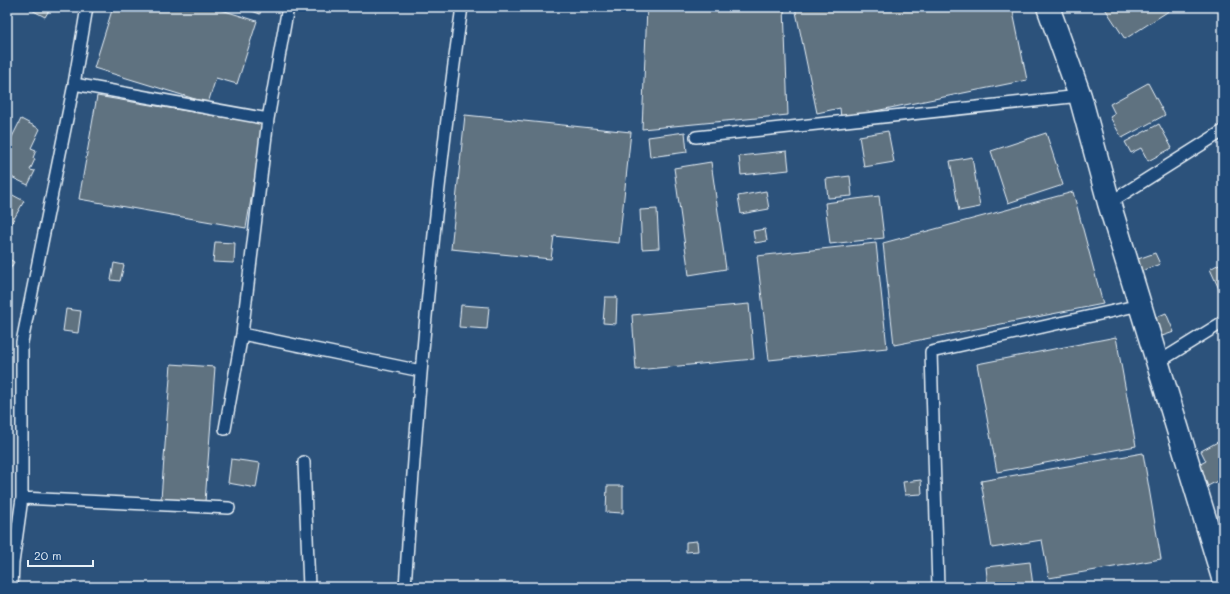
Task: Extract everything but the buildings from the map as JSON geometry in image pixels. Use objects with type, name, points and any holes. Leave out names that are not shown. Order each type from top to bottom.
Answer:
[{"type":"street","points":[[1048,7],[1080,96],[1109,203],[1223,578]]},
{"type":"lane","points":[[12,587],[13,563],[22,498],[22,342],[74,84],[87,7]]},
{"type":"lane","points":[[226,429],[242,334],[268,118],[288,7]]},
{"type":"lane","points":[[404,587],[420,371],[449,96],[462,7]]},
{"type":"lane","points":[[74,84],[268,118]]},
{"type":"lane","points":[[696,137],[1080,96]]},
{"type":"lane","points":[[1109,203],[1223,131]]},
{"type":"lane","points":[[938,587],[931,352],[1140,305]]},
{"type":"lane","points":[[1158,363],[1223,322]]},
{"type":"lane","points":[[242,334],[420,371]]},
{"type":"lane","points":[[304,462],[309,587]]},
{"type":"lane","points":[[22,498],[229,508]]}]
